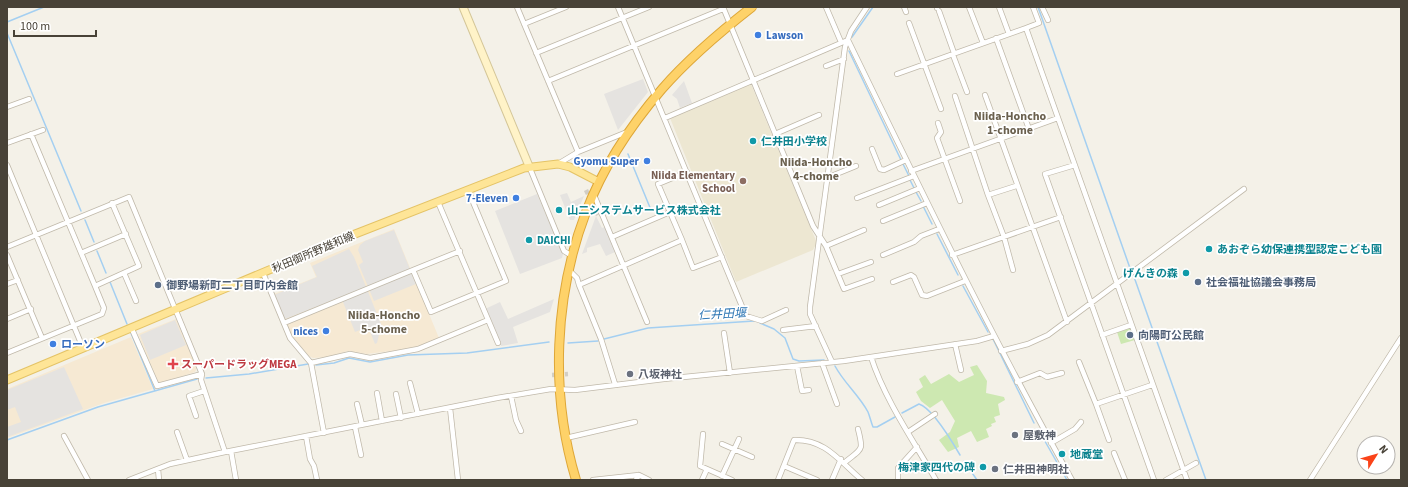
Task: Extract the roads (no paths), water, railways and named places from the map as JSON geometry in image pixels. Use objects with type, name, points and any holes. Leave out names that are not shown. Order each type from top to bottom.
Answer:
[{"type":"highway","points":[[576,480],[566,438],[560,389],[561,320],[572,256],[586,212],[599,182],[629,132],[655,97],[684,65],[752,7]]},
{"type":"main road","name":"秋田御所野雄和線","points":[[7,380],[131,327],[529,166],[558,164],[599,182]]},
{"type":"street","points":[[463,7],[564,251],[572,256]]},
{"type":"street","points":[[517,7],[578,152]]},
{"type":"street","points":[[524,24],[566,7]]},
{"type":"street","points":[[618,7],[746,316],[762,322],[786,310]]},
{"type":"street","points":[[536,53],[649,7]]},
{"type":"street","points":[[826,7],[841,42]]},
{"type":"street","points":[[832,362],[810,314],[844,59],[851,32],[867,7]]},
{"type":"street","points":[[969,7],[983,43]]},
{"type":"street","points":[[999,7],[1008,34]]},
{"type":"street","points":[[897,74],[1039,23],[1033,7]]},
{"type":"street","points":[[1042,7],[1048,20]]},
{"type":"street","points":[[548,80],[723,8],[820,239],[826,246],[844,289],[872,279]]},
{"type":"street","points":[[938,9],[967,92]]},
{"type":"street","points":[[909,23],[941,109]]},
{"type":"street","points":[[1026,28],[1187,480]]},
{"type":"street","points":[[996,38],[1030,129]]},
{"type":"street","points":[[665,118],[848,40]]},
{"type":"street","points":[[848,40],[952,255],[1017,382],[1072,480]]},
{"type":"street","points":[[826,66],[844,59]]},
{"type":"street","points":[[985,95],[1016,186],[1067,322]]},
{"type":"street","points":[[955,96],[1014,270]]},
{"type":"street","points":[[7,107],[29,99]]},
{"type":"street","points":[[776,134],[819,115]]},
{"type":"street","points":[[911,171],[1058,118]]},
{"type":"street","points":[[938,123],[942,132],[937,138],[960,202]]},
{"type":"street","points":[[7,143],[43,130]]},
{"type":"street","points":[[558,164],[578,152],[629,132]]},
{"type":"street","points":[[7,353],[102,314],[104,308],[31,134]]},
{"type":"street","points":[[872,148],[880,169],[884,170],[906,160]]},
{"type":"street","points":[[7,165],[75,325],[83,348]]},
{"type":"street","points":[[1075,165],[1045,174],[1154,480]]},
{"type":"street","points":[[828,177],[856,166]]},
{"type":"street","points":[[687,172],[658,184],[693,268],[722,257]]},
{"type":"street","points":[[857,198],[914,176]]},
{"type":"street","points":[[988,195],[1016,186]]},
{"type":"street","points":[[879,206],[920,188]]},
{"type":"street","points":[[1001,350],[1037,341],[1067,322],[1244,189]]},
{"type":"street","points":[[413,270],[431,312],[506,281],[468,190]]},
{"type":"street","points":[[594,195],[647,322]]},
{"type":"street","points":[[7,247],[129,196],[202,374],[201,380],[204,391],[228,451],[236,480]]},
{"type":"street","points":[[438,202],[498,343]]},
{"type":"street","points":[[883,221],[927,203]]},
{"type":"street","points":[[95,286],[140,266],[112,204]]},
{"type":"street","points":[[612,237],[670,212]]},
{"type":"street","points":[[952,255],[1061,217]]},
{"type":"street","points":[[883,255],[914,242],[921,236],[939,229]]},
{"type":"street","points":[[826,246],[864,230]]},
{"type":"street","points":[[81,253],[126,234]]},
{"type":"street","points":[[579,284],[682,240]]},
{"type":"street","points":[[284,323],[460,251]]},
{"type":"street","points":[[7,255],[42,338]]},
{"type":"street","points":[[838,274],[871,262]]},
{"type":"street","points":[[569,270],[577,278],[601,339],[615,384]]},
{"type":"street","points":[[124,273],[136,301]]},
{"type":"street","points":[[263,273],[290,338],[311,363],[324,432]]},
{"type":"street","points":[[893,282],[911,275],[914,276],[922,295],[927,296],[965,280]]},
{"type":"street","points":[[7,284],[18,280]]},
{"type":"street","points":[[7,319],[31,309]]},
{"type":"street","points":[[311,363],[350,354],[370,358],[418,349],[488,320]]},
{"type":"street","points":[[1102,335],[1131,325]]},
{"type":"street","points":[[783,330],[816,326]]},
{"type":"street","points":[[131,327],[157,386],[202,374]]},
{"type":"street","points":[[724,333],[730,372]]},
{"type":"street","points":[[129,480],[187,460],[511,396],[560,389],[575,390],[615,384],[832,362],[978,341],[994,336]]},
{"type":"street","points":[[1310,480],[1401,338]]},
{"type":"street","points":[[955,344],[961,370]]},
{"type":"street","points":[[871,357],[876,372],[936,480]]},
{"type":"street","points":[[1079,362],[1109,440]]},
{"type":"street","points":[[822,363],[837,404]]},
{"type":"street","points":[[796,366],[802,391],[809,390]]},
{"type":"street","points":[[1017,382],[1040,373],[1046,376],[1062,373]]},
{"type":"street","points":[[410,383],[418,414]]},
{"type":"street","points":[[1096,404],[1152,384]]},
{"type":"street","points":[[196,416],[189,396],[204,391]]},
{"type":"street","points":[[377,393],[382,421]]},
{"type":"street","points":[[396,394],[401,418]]},
{"type":"street","points":[[511,396],[516,420],[521,431]]},
{"type":"street","points":[[357,404],[362,425]]},
{"type":"street","points":[[450,408],[458,480]]},
{"type":"street","points":[[908,432],[933,416]]},
{"type":"street","points":[[566,438],[635,422]]},
{"type":"street","points":[[1051,443],[1075,429],[1082,422]]},
{"type":"street","points":[[355,427],[361,455]]},
{"type":"street","points":[[832,480],[843,461],[863,446],[858,429]]},
{"type":"street","points":[[177,432],[187,460]]},
{"type":"street","points":[[702,434],[700,466],[732,480]]},
{"type":"street","points":[[64,436],[88,480]]},
{"type":"street","points":[[306,436],[310,459],[314,466],[317,480]]},
{"type":"street","points":[[722,476],[739,439]]},
{"type":"street","points":[[778,480],[794,440],[803,440],[817,444],[843,461],[862,480]]},
{"type":"street","points":[[722,444],[752,457]]},
{"type":"street","points":[[898,480],[898,468],[917,447]]},
{"type":"street","points":[[1114,453],[1125,480]]},
{"type":"street","points":[[1166,480],[1196,463]]},
{"type":"street","points":[[784,466],[817,480]]},
{"type":"street","points":[[158,469],[159,480]]},
{"type":"street","points":[[702,480],[707,469]]},
{"type":"street","points":[[593,480],[638,478],[649,480]]},
{"type":"waterway","points":[[7,22],[44,7]]},
{"type":"waterway","points":[[852,37],[873,7]]},
{"type":"waterway","points":[[1038,7],[1131,271]]},
{"type":"waterway","points":[[7,33],[81,211]]},
{"type":"waterway","points":[[849,51],[901,160]]},
{"type":"waterway","points":[[628,154],[651,210]]},
{"type":"waterway","points":[[903,164],[909,176]]},
{"type":"waterway","points":[[910,180],[914,188]]},
{"type":"waterway","points":[[916,192],[921,201]]},
{"type":"waterway","points":[[923,206],[932,224]]},
{"type":"waterway","points":[[85,220],[94,242]]},
{"type":"waterway","points":[[937,234],[958,275]]},
{"type":"waterway","points":[[97,251],[106,273]]},
{"type":"waterway","points":[[1133,274],[1206,480]]},
{"type":"waterway","points":[[110,282],[127,324]]},
{"type":"waterway","points":[[963,286],[988,332]]},
{"type":"waterway","name":"仁井田堰","points":[[604,339],[648,328],[754,321]]},
{"type":"waterway","name":"仁井田堰","points":[[760,323],[774,329],[785,338],[793,359],[799,361],[824,360]]},
{"type":"waterway","points":[[131,333],[155,391]]},
{"type":"waterway","points":[[993,339],[1034,423]]},
{"type":"waterway","points":[[568,343],[598,341]]},
{"type":"waterway","points":[[316,365],[334,363],[349,358],[370,362],[408,355],[467,353],[549,342]]},
{"type":"waterway","points":[[206,378],[249,374],[308,364]]},
{"type":"waterway","name":"仁井田堰","points":[[835,366],[868,412],[873,427],[877,427],[895,417]]},
{"type":"waterway","points":[[7,440],[98,407],[197,379]]},
{"type":"waterway","name":"仁井田堰","points":[[902,413],[919,404],[924,407],[942,426],[960,455]]},
{"type":"waterway","points":[[1038,429],[1067,480]]},
{"type":"waterway","name":"仁井田堰","points":[[964,461],[977,480]]},
{"type":"tunnel","points":[[586,190],[598,215]]},
{"type":"tunnel","points":[[552,375],[568,374]]},
{"type":"place","name":"Lawson","points":[[758,35]]},
{"type":"place","name":"仁井田小学校","points":[[753,141]]},
{"type":"place","name":"Gyomu Super","points":[[647,161]]},
{"type":"place","name":"Niida Elementary School","points":[[743,181]]},
{"type":"place","name":"7-Eleven","points":[[516,198]]},
{"type":"place","name":"山二システムサービス株式会社","points":[[559,210]]},
{"type":"place","name":"DAICHI","points":[[529,240]]},
{"type":"place","name":"あおぞら幼保連携型認定こども園","points":[[1209,249]]},
{"type":"place","name":"げんきの森","points":[[1186,273]]},
{"type":"place","name":"社会福祉協議会事務局","points":[[1198,282]]},
{"type":"place","name":"御野場新町二丁目町内会館","points":[[158,285]]},
{"type":"place","name":"nices","points":[[326,331]]},
{"type":"place","name":"向陽町公民館","points":[[1130,335]]},
{"type":"place","name":"ローソン","points":[[53,344]]},
{"type":"place","name":"スーパードラッグMEGA","points":[[173,364]]},
{"type":"place","name":"八坂神社","points":[[630,374]]},
{"type":"place","name":"屋敷神","points":[[1015,435]]},
{"type":"place","name":"地蔵堂","points":[[1062,454]]},
{"type":"place","name":"梅津家四代の碑","points":[[983,467]]},
{"type":"place","name":"仁井田神明社","points":[[995,469]]},
{"type":"district","name":"Niida-Honcho 1-chome","points":[[1010,123]]},
{"type":"district","name":"Niida-Honcho 4-chome","points":[[816,169]]},
{"type":"district","name":"Niida-Honcho 5-chome","points":[[384,322]]}]
